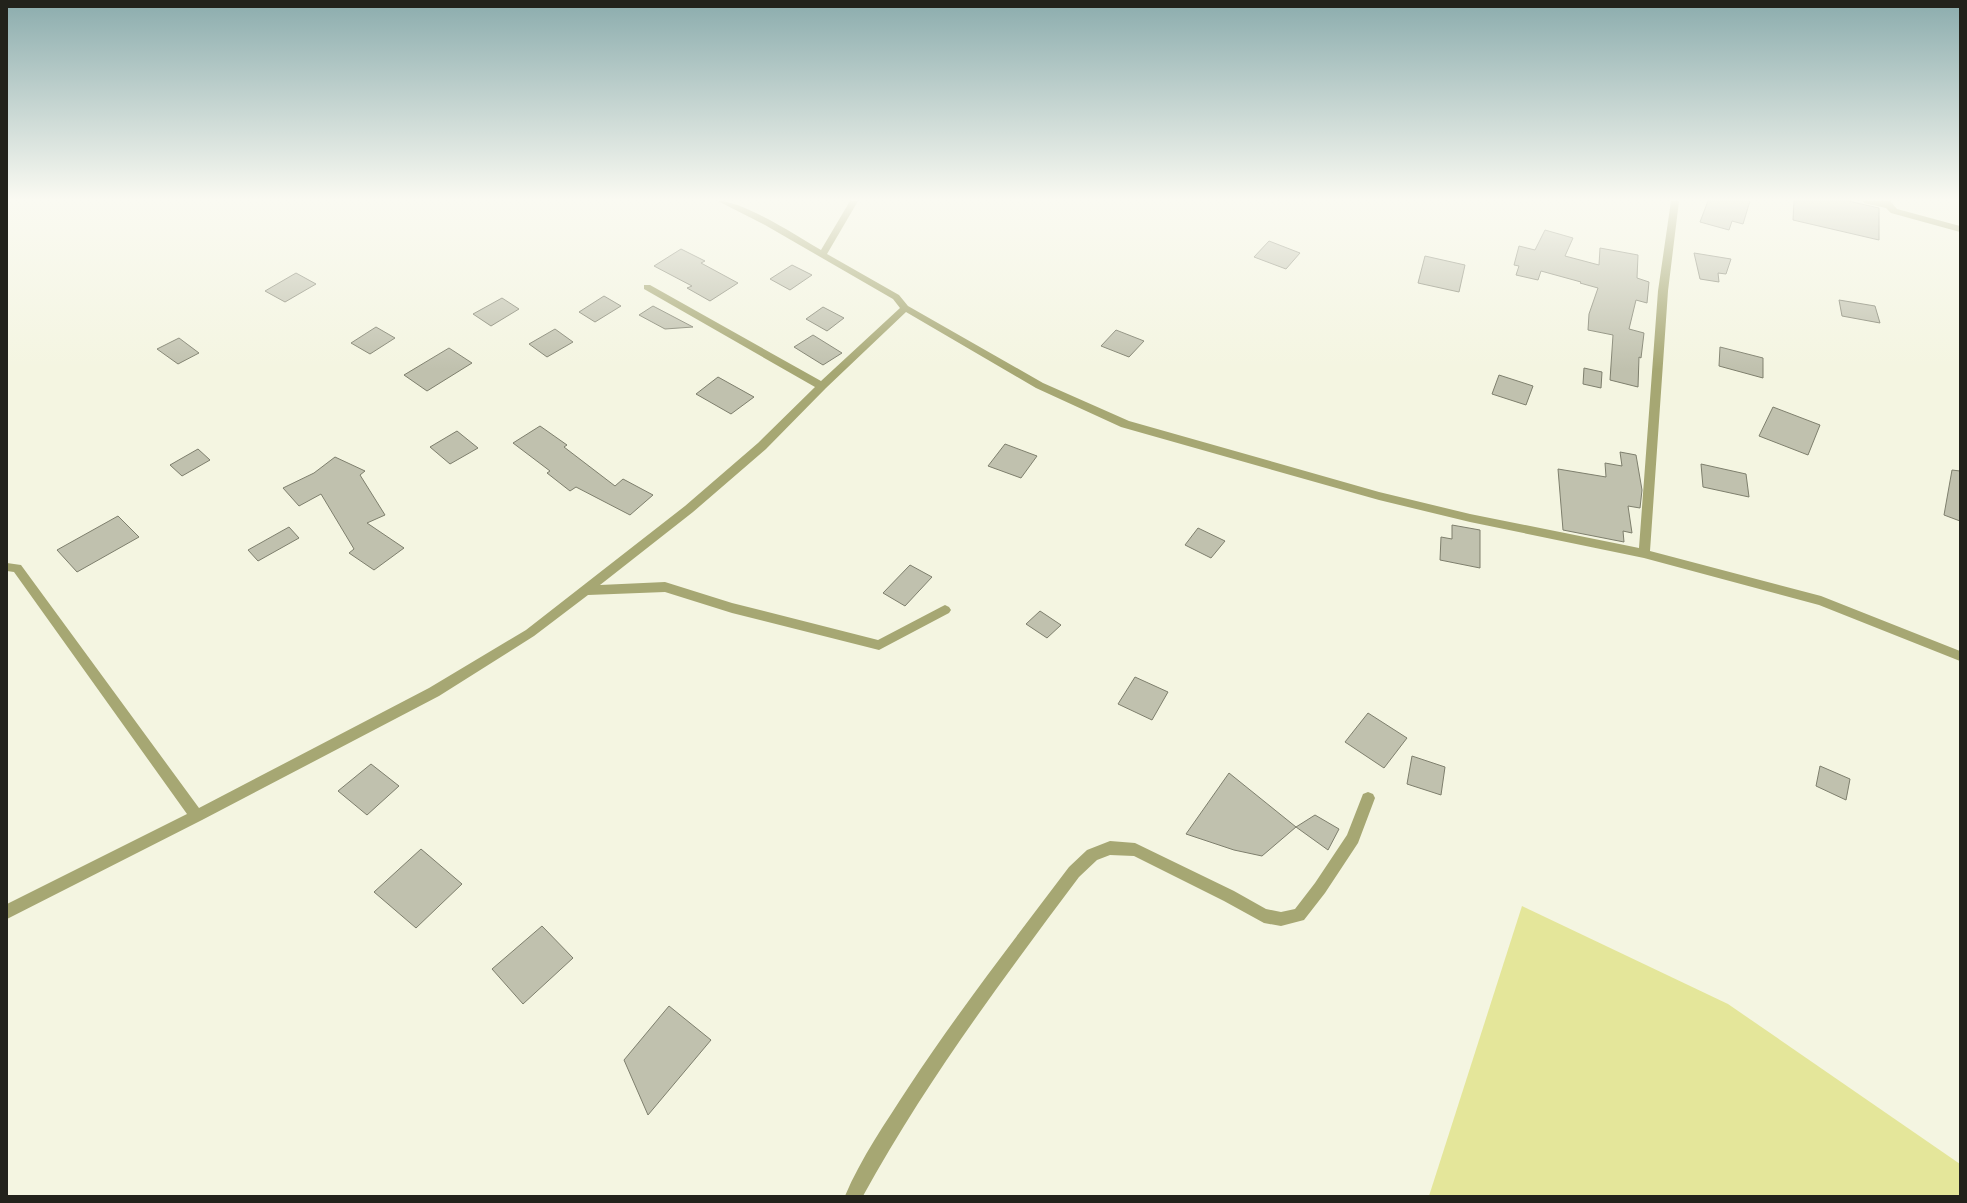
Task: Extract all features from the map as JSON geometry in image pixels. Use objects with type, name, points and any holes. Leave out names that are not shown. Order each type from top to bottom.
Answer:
[{"type":"street","points":[[826,257],[896,297],[905,308],[1040,386],[1090,411],[1125,424],[1379,496],[1470,518],[1644,554],[1821,601],[1960,656]]},
{"type":"street","points":[[1644,554],[1662,291],[1667,257]]},
{"type":"street","points":[[647,287],[822,386]]},
{"type":"street","points":[[7,912],[197,816],[434,692],[530,633],[689,509],[762,446],[822,386],[905,308]]},
{"type":"street","points":[[7,567],[17,568],[197,816]]},
{"type":"street","points":[[587,590],[665,587],[732,608],[879,645],[945,610]]},
{"type":"street","points":[[854,1196],[868,1168],[940,1052],[1074,872],[1092,855],[1110,848],[1135,850],[1229,896],[1264,916],[1281,919],[1299,915],[1320,888],[1354,838],[1368,798]]},
{"type":"green space","points":[[1522,906],[1728,1004],[1960,1164],[1960,1196],[1429,1196]]},
{"type":"building","points":[[668,257],[697,257],[705,261],[701,263],[738,283],[710,301],[687,288],[692,286],[654,266]]},
{"type":"building","points":[[1254,257],[1296,257],[1286,269]]},
{"type":"building","points":[[1425,257],[1465,265],[1459,292],[1418,283]]},
{"type":"building","points":[[1516,257],[1569,257],[1599,265],[1599,257],[1638,257],[1637,278],[1649,282],[1647,303],[1636,300],[1629,329],[1644,333],[1641,358],[1639,357],[1638,387],[1610,380],[1613,335],[1588,330],[1589,314],[1598,288],[1541,271],[1538,280],[1516,275],[1519,266],[1514,265]]},
{"type":"building","points":[[1695,257],[1720,257],[1731,259],[1726,274],[1718,273],[1719,282],[1700,279]]},
{"type":"building","points":[[792,265],[812,275],[790,290],[770,279]]},
{"type":"building","points":[[296,273],[316,284],[285,302],[265,291]]},
{"type":"building","points":[[604,296],[621,306],[595,322],[579,312]]},
{"type":"building","points":[[502,298],[519,309],[491,326],[473,314]]},
{"type":"building","points":[[1839,300],[1875,306],[1880,323],[1842,316]]},
{"type":"building","points":[[653,306],[693,327],[665,329],[639,315]]},
{"type":"building","points":[[823,307],[844,318],[827,331],[806,319]]},
{"type":"building","points":[[376,327],[395,338],[370,354],[351,343]]},
{"type":"building","points":[[555,329],[573,342],[547,357],[529,344]]},
{"type":"building","points":[[1116,330],[1144,341],[1129,357],[1101,346]]},
{"type":"building","points":[[813,335],[842,353],[823,365],[794,347]]},
{"type":"building","points":[[179,338],[199,353],[178,364],[157,349]]},
{"type":"building","points":[[1720,347],[1763,358],[1763,378],[1719,366]]},
{"type":"building","points":[[449,348],[472,363],[427,391],[404,375]]},
{"type":"building","points":[[1584,368],[1602,372],[1601,388],[1583,384]]},
{"type":"building","points":[[1499,375],[1533,386],[1526,405],[1492,394]]},
{"type":"building","points":[[718,377],[754,397],[731,414],[696,394]]},
{"type":"building","points":[[1773,407],[1820,425],[1808,455],[1759,436]]},
{"type":"building","points":[[540,426],[567,445],[564,447],[615,486],[623,479],[653,495],[630,515],[576,487],[570,491],[547,473],[550,471],[513,443]]},
{"type":"building","points":[[457,431],[478,448],[450,464],[430,447]]},
{"type":"building","points":[[1005,444],[1037,456],[1021,478],[988,466]]},
{"type":"building","points":[[198,449],[210,460],[182,476],[170,465]]},
{"type":"building","points":[[1620,452],[1636,455],[1642,490],[1640,508],[1628,506],[1632,533],[1623,531],[1624,542],[1563,530],[1558,469],[1606,477],[1605,463],[1622,466]]},
{"type":"building","points":[[335,457],[365,471],[360,475],[385,515],[367,523],[404,548],[374,570],[349,553],[354,549],[321,494],[299,506],[283,488],[314,473]]},
{"type":"building","points":[[1701,464],[1746,474],[1749,497],[1703,487]]},
{"type":"building","points":[[1952,470],[1960,471],[1960,521],[1944,515]]},
{"type":"building","points":[[118,516],[139,537],[77,572],[57,550]]},
{"type":"building","points":[[1452,525],[1480,530],[1480,568],[1440,560],[1441,537],[1452,539]]},
{"type":"building","points":[[289,527],[299,538],[258,561],[248,550]]},
{"type":"building","points":[[1198,528],[1225,541],[1211,558],[1185,545]]},
{"type":"building","points":[[910,565],[932,577],[905,606],[883,593]]},
{"type":"building","points":[[1040,611],[1061,625],[1047,638],[1026,624]]},
{"type":"building","points":[[1135,677],[1168,692],[1152,720],[1118,704]]},
{"type":"building","points":[[1368,713],[1407,738],[1384,768],[1345,742]]},
{"type":"building","points":[[1412,756],[1445,767],[1441,795],[1407,784]]},
{"type":"building","points":[[371,764],[399,786],[367,815],[338,791]]},
{"type":"building","points":[[1820,766],[1850,779],[1846,800],[1816,786]]},
{"type":"building","points":[[1229,773],[1296,827],[1262,856],[1234,850],[1186,834]]},
{"type":"building","points":[[1315,815],[1339,829],[1328,850],[1296,827]]},
{"type":"building","points":[[421,849],[462,884],[416,928],[374,892]]},
{"type":"building","points":[[542,926],[573,958],[523,1004],[492,969]]},
{"type":"building","points":[[669,1006],[711,1040],[648,1115],[624,1060]]}]
